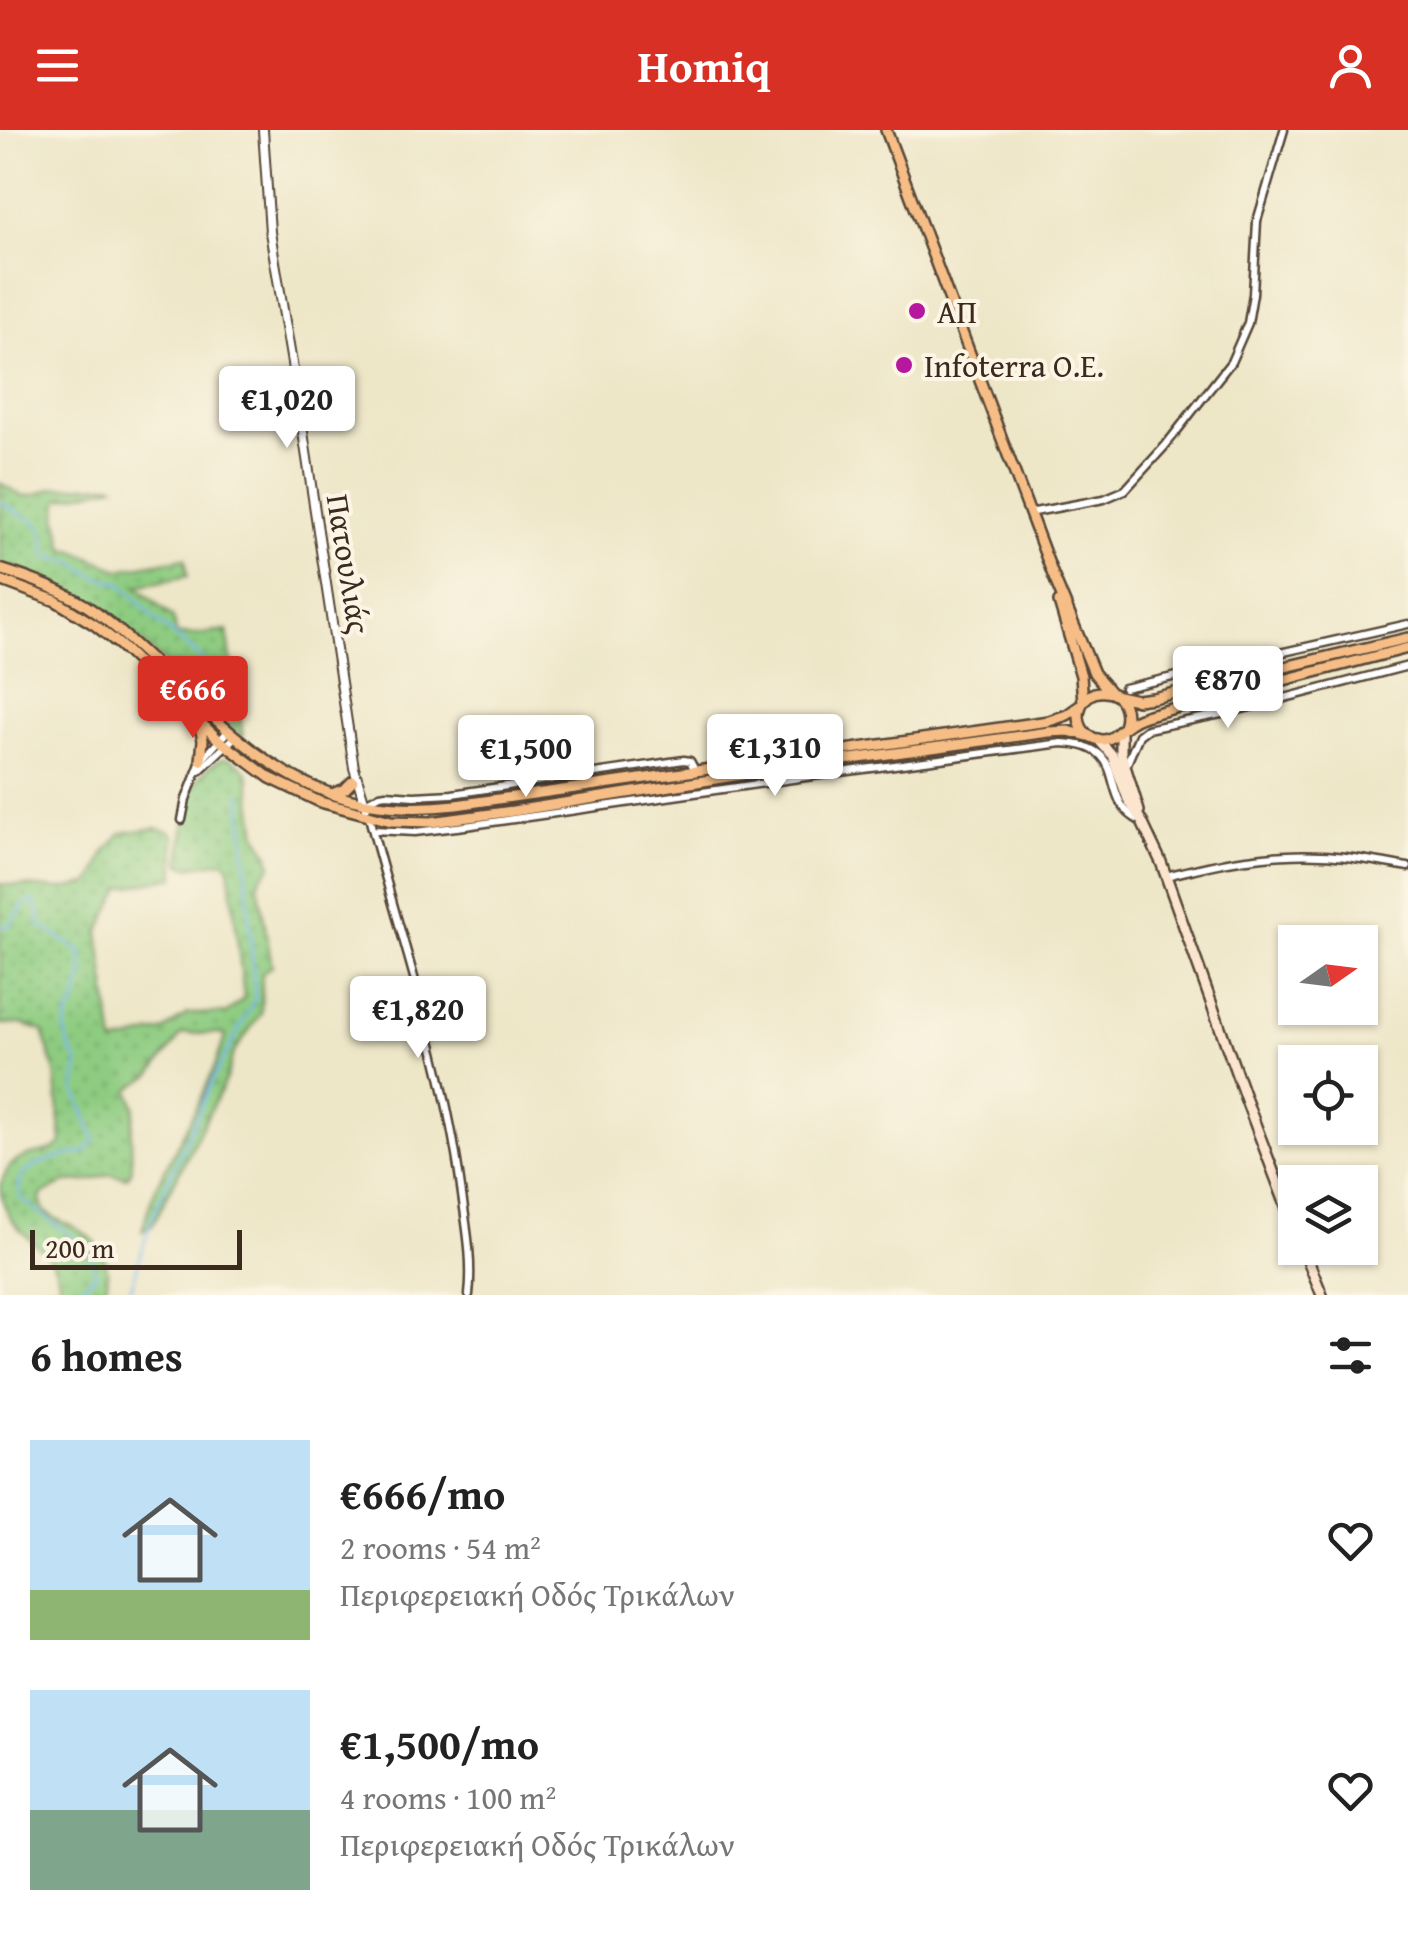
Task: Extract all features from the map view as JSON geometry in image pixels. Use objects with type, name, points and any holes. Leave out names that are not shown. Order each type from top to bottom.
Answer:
[{"type":"main road","points":[[886,130],[1029,513],[1094,673],[1130,700],[1146,700],[1408,638]]},
{"type":"main road","points":[[0,569],[44,584],[86,606],[126,636],[265,762],[332,794],[405,808],[696,772],[1049,721],[1068,715],[1095,692],[1117,692]]},
{"type":"main road","points":[[1053,575],[1081,676],[1081,727],[1112,754],[1128,799],[1142,822]]},
{"type":"main road","points":[[0,580],[56,601],[95,625],[258,771],[320,802],[392,821],[444,820],[722,783],[786,768],[840,766],[922,749],[1049,732],[1110,738],[1152,714],[1408,648]]},
{"type":"main road","points":[[1117,692],[1125,706],[1126,720],[1120,747],[1142,822],[1166,876],[1278,1184]]},
{"type":"main road","points":[[198,720],[202,733],[199,766]]},
{"type":"main road","points":[[332,794],[345,789],[353,780]]},
{"type":"main road","points":[[1310,1265],[1322,1295]]},
{"type":"street","name":"Πατουλιάς","points":[[263,130],[270,232],[361,802]]},
{"type":"street","points":[[1029,513],[1104,499],[1124,490],[1165,446],[1231,362],[1248,323],[1257,221],[1284,130]]},
{"type":"street","points":[[1117,692],[1408,624]]},
{"type":"street","points":[[1125,767],[1139,736],[1147,729],[1231,712],[1408,666]]},
{"type":"street","points":[[182,820],[199,766],[232,734]]},
{"type":"street","points":[[840,766],[924,762],[1044,744],[1086,745],[1103,756],[1121,802],[1129,814],[1142,822]]},
{"type":"street","points":[[922,749],[924,762]]},
{"type":"street","name":"Πατουλιάς","points":[[354,768],[353,780],[361,802]]},
{"type":"street","points":[[786,768],[788,779]]},
{"type":"street","points":[[373,830],[444,829],[722,783],[788,779],[809,770]]},
{"type":"street","points":[[361,802],[373,830],[414,974],[452,1124],[469,1248],[469,1295]]},
{"type":"street","points":[[1166,876],[1242,859],[1292,855],[1328,855],[1408,867]]},
{"type":"green space","points":[[0,483],[22,496],[53,488],[112,484],[115,486],[60,499],[57,514],[64,549],[119,570],[185,558],[188,576],[137,586],[173,618],[177,635],[227,631],[243,737],[146,645],[108,616],[46,581],[0,563]]},
{"type":"green space","points":[[224,758],[248,772],[257,835],[269,854],[271,866],[258,884],[272,966],[262,973],[261,1013],[233,1054],[227,1077],[152,1226],[142,1231],[155,1191],[211,1075],[225,1036],[219,1033],[182,1034],[151,1075],[129,1090],[135,1107],[132,1168],[126,1178],[110,1174],[89,1181],[66,1182],[41,1195],[47,1214],[91,1238],[100,1249],[108,1272],[103,1295],[47,1295],[59,1286],[57,1272],[51,1260],[10,1217],[1,1184],[13,1163],[62,1143],[55,1072],[43,1031],[21,1024],[0,1024],[0,884],[63,889],[88,884],[121,833],[157,828],[170,831],[174,836],[175,877],[121,888],[99,932],[114,1044],[165,1030],[187,1014],[227,1013],[244,998],[229,867],[225,861],[188,867],[180,863],[193,789],[211,766]]},
{"type":"waterway","points":[[0,501],[39,526],[46,556],[72,562],[97,577],[119,583],[201,658],[228,716]]},
{"type":"waterway","points":[[129,1295],[151,1220],[213,1079],[255,999],[241,793]]},
{"type":"waterway","points":[[0,926],[9,926],[25,904],[33,900],[39,913],[38,924],[81,952],[83,973],[65,1029],[78,1063],[75,1089],[95,1140],[85,1152],[29,1169],[20,1182],[21,1199],[90,1253],[96,1274],[72,1295]]},
{"type":"place","name":"ΑΠ","points":[[917,311]]},
{"type":"place","name":"Infoterra Ο.Ε.","points":[[904,365]]}]
